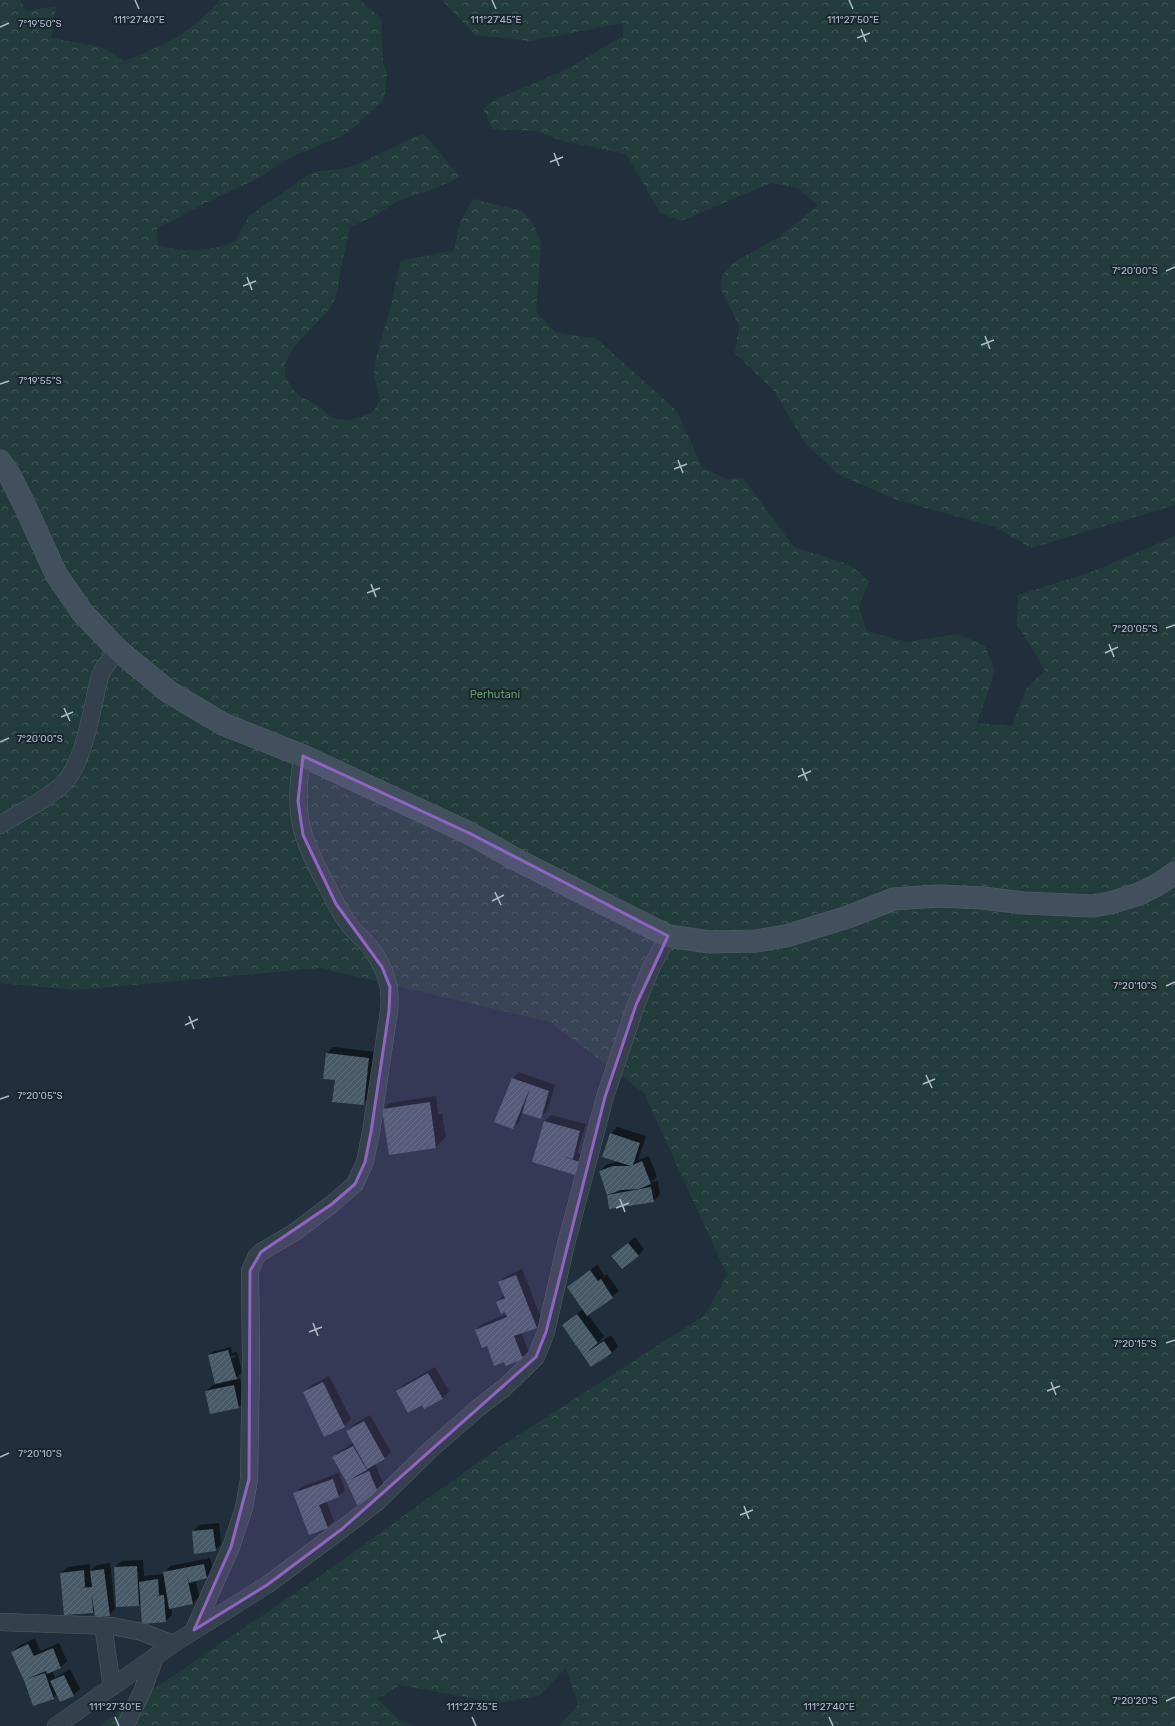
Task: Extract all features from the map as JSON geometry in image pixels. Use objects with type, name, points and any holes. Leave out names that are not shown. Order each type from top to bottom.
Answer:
[{"type":"street","points":[[0,461],[9,474],[61,583],[82,612],[118,650],[169,692],[224,724],[303,756],[469,833],[519,861],[668,936],[710,942],[764,939],[786,936],[848,917],[882,903],[908,898],[939,896],[982,898],[1024,903],[1093,906],[1110,903],[1139,894],[1157,886],[1175,873]]},
{"type":"street","points":[[0,825],[39,801],[63,783],[70,775],[81,754],[100,676],[105,666],[118,650]]},
{"type":"street","points":[[194,1630],[231,1546],[244,1508],[249,1479],[251,1358],[250,1271],[256,1257],[261,1252],[295,1232],[332,1204],[349,1189],[357,1179],[365,1162],[371,1132],[390,1011],[391,997],[387,976],[368,946],[350,926],[336,904],[311,856],[303,835],[298,801],[299,778],[303,756]]},
{"type":"street","points":[[56,1726],[194,1630],[267,1586],[376,1503],[430,1450],[478,1408],[504,1388],[536,1357],[546,1332],[571,1222],[605,1097],[636,1005],[651,968],[668,936]]},
{"type":"street","points":[[0,1622],[112,1626],[142,1632],[173,1644]]},
{"type":"street","points":[[103,1625],[112,1687]]},
{"type":"street","points":[[125,1726],[142,1692],[155,1656]]},
{"type":"highlighted area","points":[[303,756],[469,833],[668,936],[636,1005],[605,1097],[546,1332],[536,1357],[342,1529],[267,1585],[194,1630],[231,1547],[249,1479],[250,1271],[261,1252],[332,1204],[355,1184],[365,1162],[371,1132],[389,1011],[390,987],[382,967],[336,904],[303,835],[298,801]]},
{"type":"green space","name":"Perhutani","points":[[0,0],[20,0],[26,11],[56,6],[51,38],[101,47],[125,61],[165,43],[188,30],[220,0],[360,0],[381,18],[383,62],[387,75],[383,101],[342,136],[291,157],[255,180],[217,197],[157,229],[158,245],[167,248],[197,250],[217,247],[236,241],[249,216],[312,172],[346,168],[358,164],[423,133],[460,177],[434,189],[397,201],[375,216],[350,227],[336,297],[328,310],[301,339],[287,359],[285,369],[287,380],[294,391],[303,398],[316,404],[334,418],[345,420],[355,419],[372,412],[380,401],[374,374],[375,361],[392,302],[400,261],[454,250],[460,222],[473,199],[522,211],[531,220],[537,231],[541,245],[536,312],[555,332],[597,339],[676,410],[702,467],[726,479],[743,478],[794,547],[848,564],[860,573],[869,582],[859,607],[867,631],[907,642],[958,634],[985,646],[995,671],[977,723],[1012,726],[1026,689],[1045,670],[1017,625],[1018,595],[1094,571],[1175,536],[1175,1726],[559,1726],[578,1705],[566,1668],[539,1696],[498,1703],[400,1685],[378,1699],[398,1719],[414,1726],[99,1726],[313,1581],[498,1448],[705,1315],[727,1275],[644,1093],[550,1022],[320,968],[76,990],[0,983]]},
{"type":"green space","points":[[442,0],[1175,0],[1175,505],[1031,548],[995,527],[897,500],[837,474],[805,443],[774,391],[735,353],[739,326],[721,289],[722,276],[731,264],[779,237],[818,205],[797,188],[771,183],[681,221],[660,213],[626,154],[563,141],[536,131],[493,129],[483,109],[494,100],[565,70],[623,36],[623,23],[530,41],[475,35]]},
{"type":"building","points":[[326,1053],[369,1058],[364,1105],[332,1102],[335,1080],[323,1079]]},
{"type":"building","points":[[512,1078],[549,1091],[541,1119],[522,1113],[530,1088],[513,1129],[494,1122]]},
{"type":"building","points":[[430,1102],[436,1148],[389,1155],[382,1109]]},
{"type":"building","points":[[544,1121],[580,1131],[573,1159],[562,1156],[580,1162],[575,1175],[532,1162]]},
{"type":"building","points":[[610,1133],[640,1143],[633,1165],[642,1161],[651,1184],[639,1189],[621,1190],[607,1195],[599,1171],[613,1166],[631,1166],[602,1157]]},
{"type":"building","points":[[651,1187],[654,1202],[609,1209],[607,1195]]},
{"type":"building","points":[[628,1243],[639,1256],[622,1269],[611,1256]]},
{"type":"building","points":[[590,1270],[598,1281],[601,1279],[613,1298],[587,1316],[567,1287]]},
{"type":"building","points":[[516,1275],[537,1328],[514,1336],[523,1359],[506,1366],[504,1362],[494,1366],[487,1346],[482,1348],[475,1330],[507,1317],[505,1312],[501,1314],[496,1302],[505,1298],[498,1282]]},
{"type":"building","points":[[577,1314],[598,1343],[587,1352],[604,1341],[612,1353],[591,1367],[562,1325]]},
{"type":"building","points":[[228,1350],[237,1379],[215,1384],[208,1355]]},
{"type":"building","points":[[428,1373],[443,1399],[424,1409],[422,1405],[408,1413],[396,1391]]},
{"type":"building","points":[[323,1382],[345,1427],[324,1437],[303,1392]]},
{"type":"building","points":[[234,1385],[239,1408],[210,1414],[205,1391]]},
{"type":"building","points":[[364,1421],[385,1459],[367,1469],[346,1431]]},
{"type":"building","points":[[353,1446],[367,1470],[347,1481],[369,1471],[379,1495],[357,1505],[346,1481],[332,1457]]},
{"type":"building","points":[[333,1479],[339,1497],[319,1505],[328,1528],[309,1535],[293,1493]]},
{"type":"building","points":[[213,1529],[216,1551],[194,1554],[192,1531]]},
{"type":"building","points":[[204,1564],[207,1578],[189,1583],[187,1576],[193,1604],[169,1609],[163,1572]]},
{"type":"building","points":[[137,1566],[139,1606],[116,1607],[114,1567]]},
{"type":"building","points":[[104,1569],[110,1616],[95,1618],[92,1595],[93,1613],[64,1615],[60,1573],[84,1570],[85,1587],[79,1588],[92,1587],[90,1571]]},
{"type":"building","points":[[158,1579],[159,1595],[152,1596],[164,1595],[166,1622],[142,1624],[139,1582]]},
{"type":"building","points":[[28,1644],[34,1656],[53,1648],[61,1668],[47,1674],[46,1671],[27,1679],[45,1673],[54,1699],[33,1706],[11,1652]]},
{"type":"building","points":[[64,1675],[74,1696],[60,1702],[50,1681]]}]
